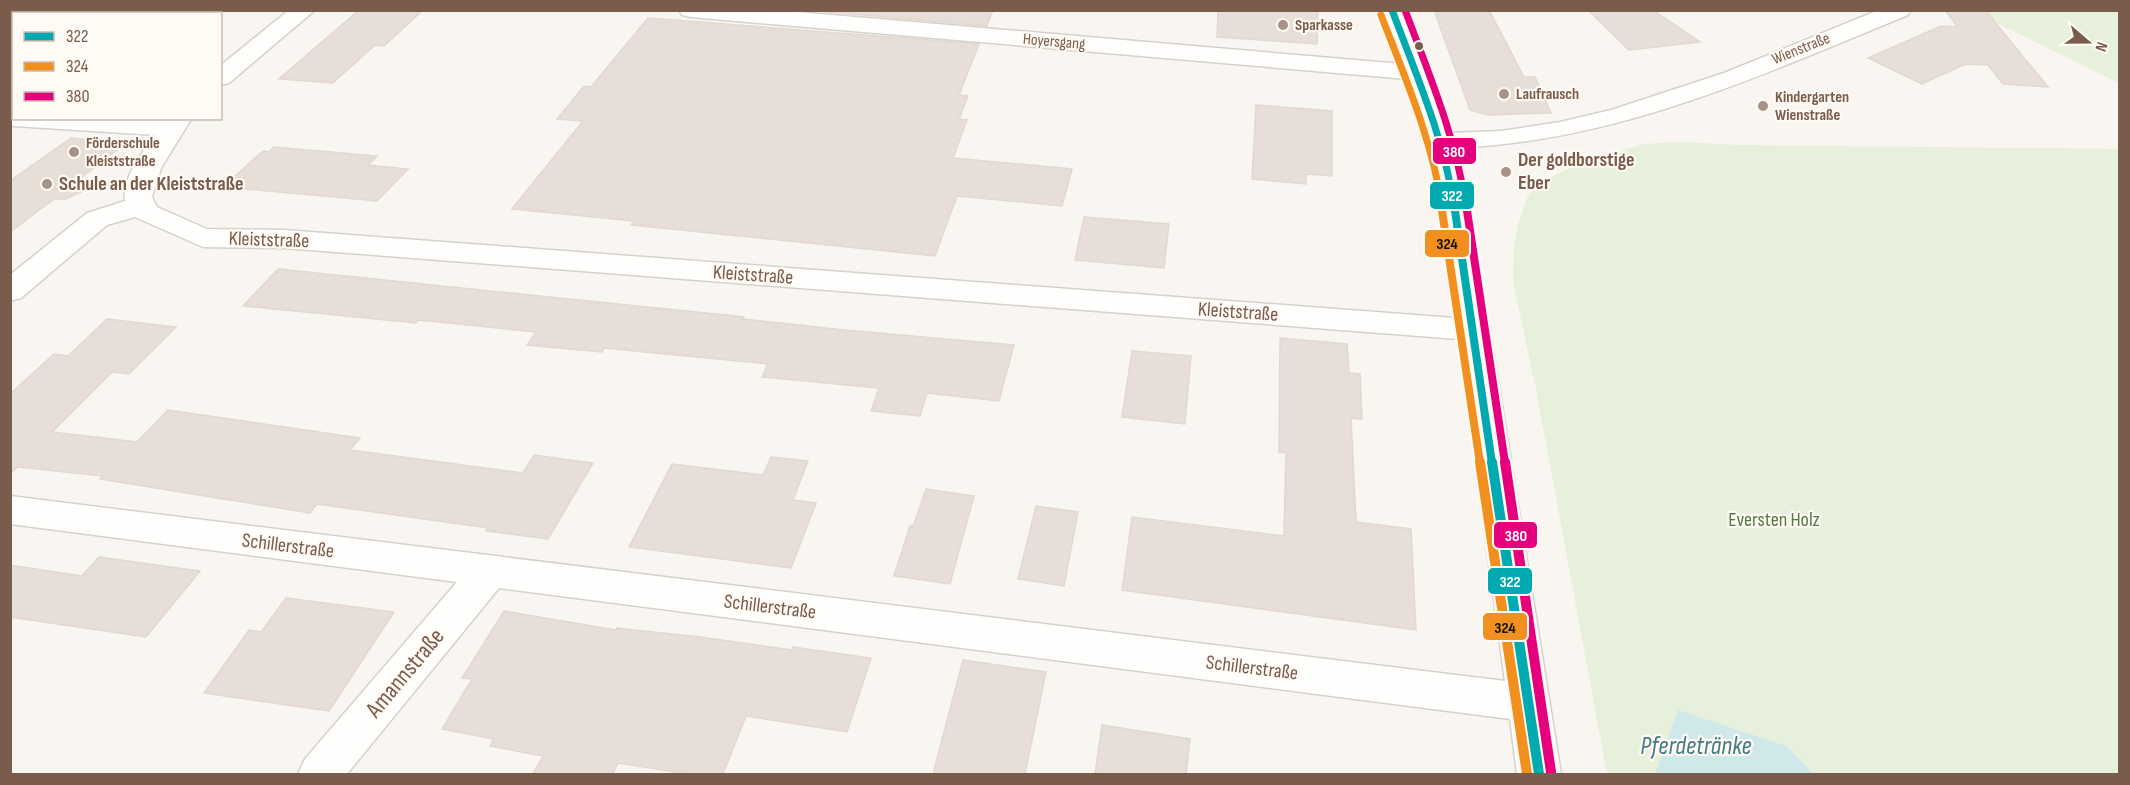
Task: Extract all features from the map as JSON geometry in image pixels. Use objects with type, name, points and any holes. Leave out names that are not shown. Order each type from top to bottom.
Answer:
[{"type":"street","points":[[222,76],[304,10]]},
{"type":"street","name":"Hoyersgang","points":[[690,10],[1418,73]]},
{"type":"street","points":[[1392,10],[1418,73],[1441,141],[1450,180],[1539,774]]},
{"type":"street","name":"Wienstraße","points":[[1441,141],[1477,142],[1534,135],[1634,113],[1900,10]]},
{"type":"street","points":[[78,120],[176,123]]},
{"type":"street","points":[[10,291],[97,219],[140,206],[139,190],[153,158],[176,123]]},
{"type":"street","name":"Kleiststraße","points":[[140,206],[147,213],[203,238],[284,239],[1474,330]]},
{"type":"street","name":"Schillerstraße","points":[[10,510],[1529,703]]},
{"type":"street","name":"Amannstraße","points":[[320,774],[490,572]]},
{"type":"green space","points":[[1972,11],[2119,11],[2119,83]]},
{"type":"green space","name":"Eversten Holz","points":[[1680,142],[1740,145],[2119,149],[2119,774],[1814,774],[1787,746],[1678,711],[1655,774],[1607,774],[1536,389],[1513,282],[1514,247],[1518,224],[1527,198],[1534,189],[1550,178],[1577,164],[1644,144]]},
{"type":"water","name":"Pferdetränke","points":[[1678,710],[1787,746],[1814,774],[1655,774]]},
{"type":"building","points":[[359,10],[423,10],[384,46],[375,45],[333,83],[279,79]]},
{"type":"building","points":[[806,10],[993,10],[987,26]]},
{"type":"building","points":[[1218,10],[1318,10],[1317,44],[1217,37]]},
{"type":"building","points":[[1434,10],[1489,10],[1524,77],[1535,77],[1551,113],[1488,115],[1470,110]]},
{"type":"building","points":[[1588,10],[1653,10],[1700,42],[1629,50]]},
{"type":"building","points":[[1945,10],[1985,10],[2048,87],[2003,84],[1988,65],[1965,64],[1922,84],[1868,58],[1941,26],[1958,27]]},
{"type":"building","points":[[648,18],[979,44],[959,95],[968,96],[959,119],[967,120],[953,158],[1072,169],[1062,206],[957,196],[935,256],[631,225],[634,221],[512,209],[583,121],[557,119],[584,86],[591,87]]},
{"type":"building","points":[[1256,105],[1332,111],[1332,176],[1306,174],[1306,184],[1252,179]]},
{"type":"building","name":"Schule an der Kleiststraße","points":[[71,138],[125,144],[82,177],[85,190],[66,199],[54,199],[10,232],[10,181]]},
{"type":"building","points":[[274,147],[377,156],[368,165],[408,169],[377,201],[223,187],[263,151],[269,152]]},
{"type":"building","points":[[1084,217],[1169,224],[1164,268],[1075,260]]},
{"type":"building","points":[[278,269],[744,317],[743,319],[844,330],[1014,345],[999,401],[927,393],[920,416],[871,411],[879,388],[762,377],[768,364],[604,348],[602,352],[527,345],[536,332],[243,306]]},
{"type":"building","points":[[107,319],[176,327],[129,374],[112,372],[52,432],[137,442],[168,410],[360,438],[350,450],[523,473],[534,455],[593,463],[548,539],[486,531],[488,528],[317,504],[310,513],[100,479],[103,476],[18,467],[10,474],[10,394],[54,354],[68,356]]},
{"type":"building","points":[[1280,338],[1347,344],[1349,373],[1360,374],[1362,419],[1351,418],[1356,522],[1411,529],[1416,630],[1122,590],[1132,517],[1284,536],[1286,453],[1279,452]]},
{"type":"building","points":[[1132,351],[1191,356],[1185,424],[1122,417]]},
{"type":"building","points":[[771,457],[808,461],[793,500],[816,503],[791,568],[629,547],[672,464],[763,475]]},
{"type":"building","points":[[926,489],[974,496],[950,584],[894,576],[910,526],[913,527]]},
{"type":"building","points":[[1036,506],[1078,512],[1064,586],[1018,579]]},
{"type":"building","points":[[99,557],[200,571],[146,637],[10,617],[10,565],[82,576]]},
{"type":"building","points":[[286,598],[394,612],[329,711],[204,693],[249,630],[261,632]]},
{"type":"building","points":[[504,611],[616,630],[617,628],[700,637],[792,650],[793,647],[871,658],[847,732],[746,716],[723,774],[688,774],[618,763],[613,774],[533,774],[543,756],[490,746],[494,739],[442,729],[472,679],[462,678]]},
{"type":"building","points":[[963,660],[1046,672],[1025,774],[933,774]]},
{"type":"building","points":[[1102,725],[1190,739],[1186,774],[1095,774]]},
{"type":"transit line","name":"322","points":[[1392,10],[1424,94],[1450,180],[1539,774]]},
{"type":"transit line","name":"380","points":[[1405,10],[1443,111],[1462,178],[1551,772]]},
{"type":"transit line","name":"324","points":[[1381,15],[1413,98],[1438,182],[1527,774]]},
{"type":"place","name":"Sparkasse","points":[[1283,25]]},
{"type":"place","name":"Laufrausch","points":[[1504,94]]},
{"type":"place","name":"Kindergarten Wienstraße","points":[[1763,106]]},
{"type":"place","name":"Förderschule Kleiststraße","points":[[74,152]]},
{"type":"place","name":"Der goldborstige Eber","points":[[1506,172]]},
{"type":"place","name":"Schule an der Kleiststraße","points":[[47,184]]}]
